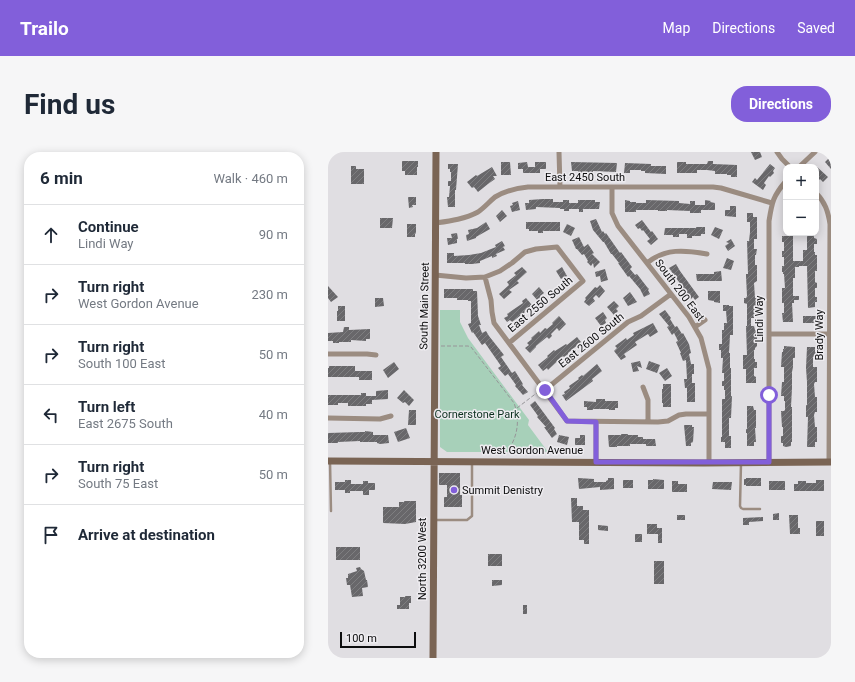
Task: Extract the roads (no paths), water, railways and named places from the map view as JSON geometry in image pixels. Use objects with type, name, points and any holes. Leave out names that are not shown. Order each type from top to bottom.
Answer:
[{"type":"street","name":"South Main Street","points":[[433,461],[436,152]]},
{"type":"street","points":[[560,152],[560,187]]},
{"type":"street","points":[[777,152],[787,164]]},
{"type":"street","points":[[803,164],[815,152]]},
{"type":"street","name":"Lindi Way","points":[[769,462],[769,221],[775,195],[783,185]]},
{"type":"street","name":"East 2450 South","points":[[436,223],[461,219],[478,212],[505,192],[517,188],[528,187],[712,187],[721,188],[772,203]]},
{"type":"street","name":"South 200 East","points":[[612,187],[612,213],[618,226],[689,317],[700,338],[709,369],[709,463]]},
{"type":"street","points":[[819,196],[829,211]]},
{"type":"street","name":"Brady Way","points":[[829,211],[830,462]]},
{"type":"street","name":"East 2550 South","points":[[485,277],[500,271],[526,252],[536,249],[557,247],[583,281],[509,343]]},
{"type":"street","points":[[647,263],[659,255],[667,252],[679,251],[707,254]]},
{"type":"street","points":[[435,275],[466,278],[485,277],[491,300],[494,323],[567,421],[658,422],[668,421],[679,415],[709,414]]},
{"type":"street","name":"East 2600 South","points":[[545,390],[628,322],[641,316],[671,294]]},
{"type":"street","points":[[695,327],[705,320]]},
{"type":"street","points":[[769,334],[829,334]]},
{"type":"street","points":[[328,354],[376,355]]},
{"type":"street","points":[[643,387],[648,400],[648,422]]},
{"type":"street","points":[[328,418],[380,418],[391,416]]},
{"type":"street","points":[[596,422],[596,462]]},
{"type":"street","name":"West Gordon Avenue","points":[[329,461],[709,463],[830,462]]},
{"type":"street","name":"North 3200 West","points":[[433,461],[433,658]]},
{"type":"lane","points":[[329,461],[331,511]]},
{"type":"lane","points":[[433,520],[467,520],[472,516],[472,461]]},
{"type":"lane","points":[[741,462],[740,506],[743,509],[760,509]]},
{"type":"place","name":"Summit Denistry","points":[[454,490]]},
{"type":"park label","name":"Cornerstone Park","points":[[477,414]]}]
